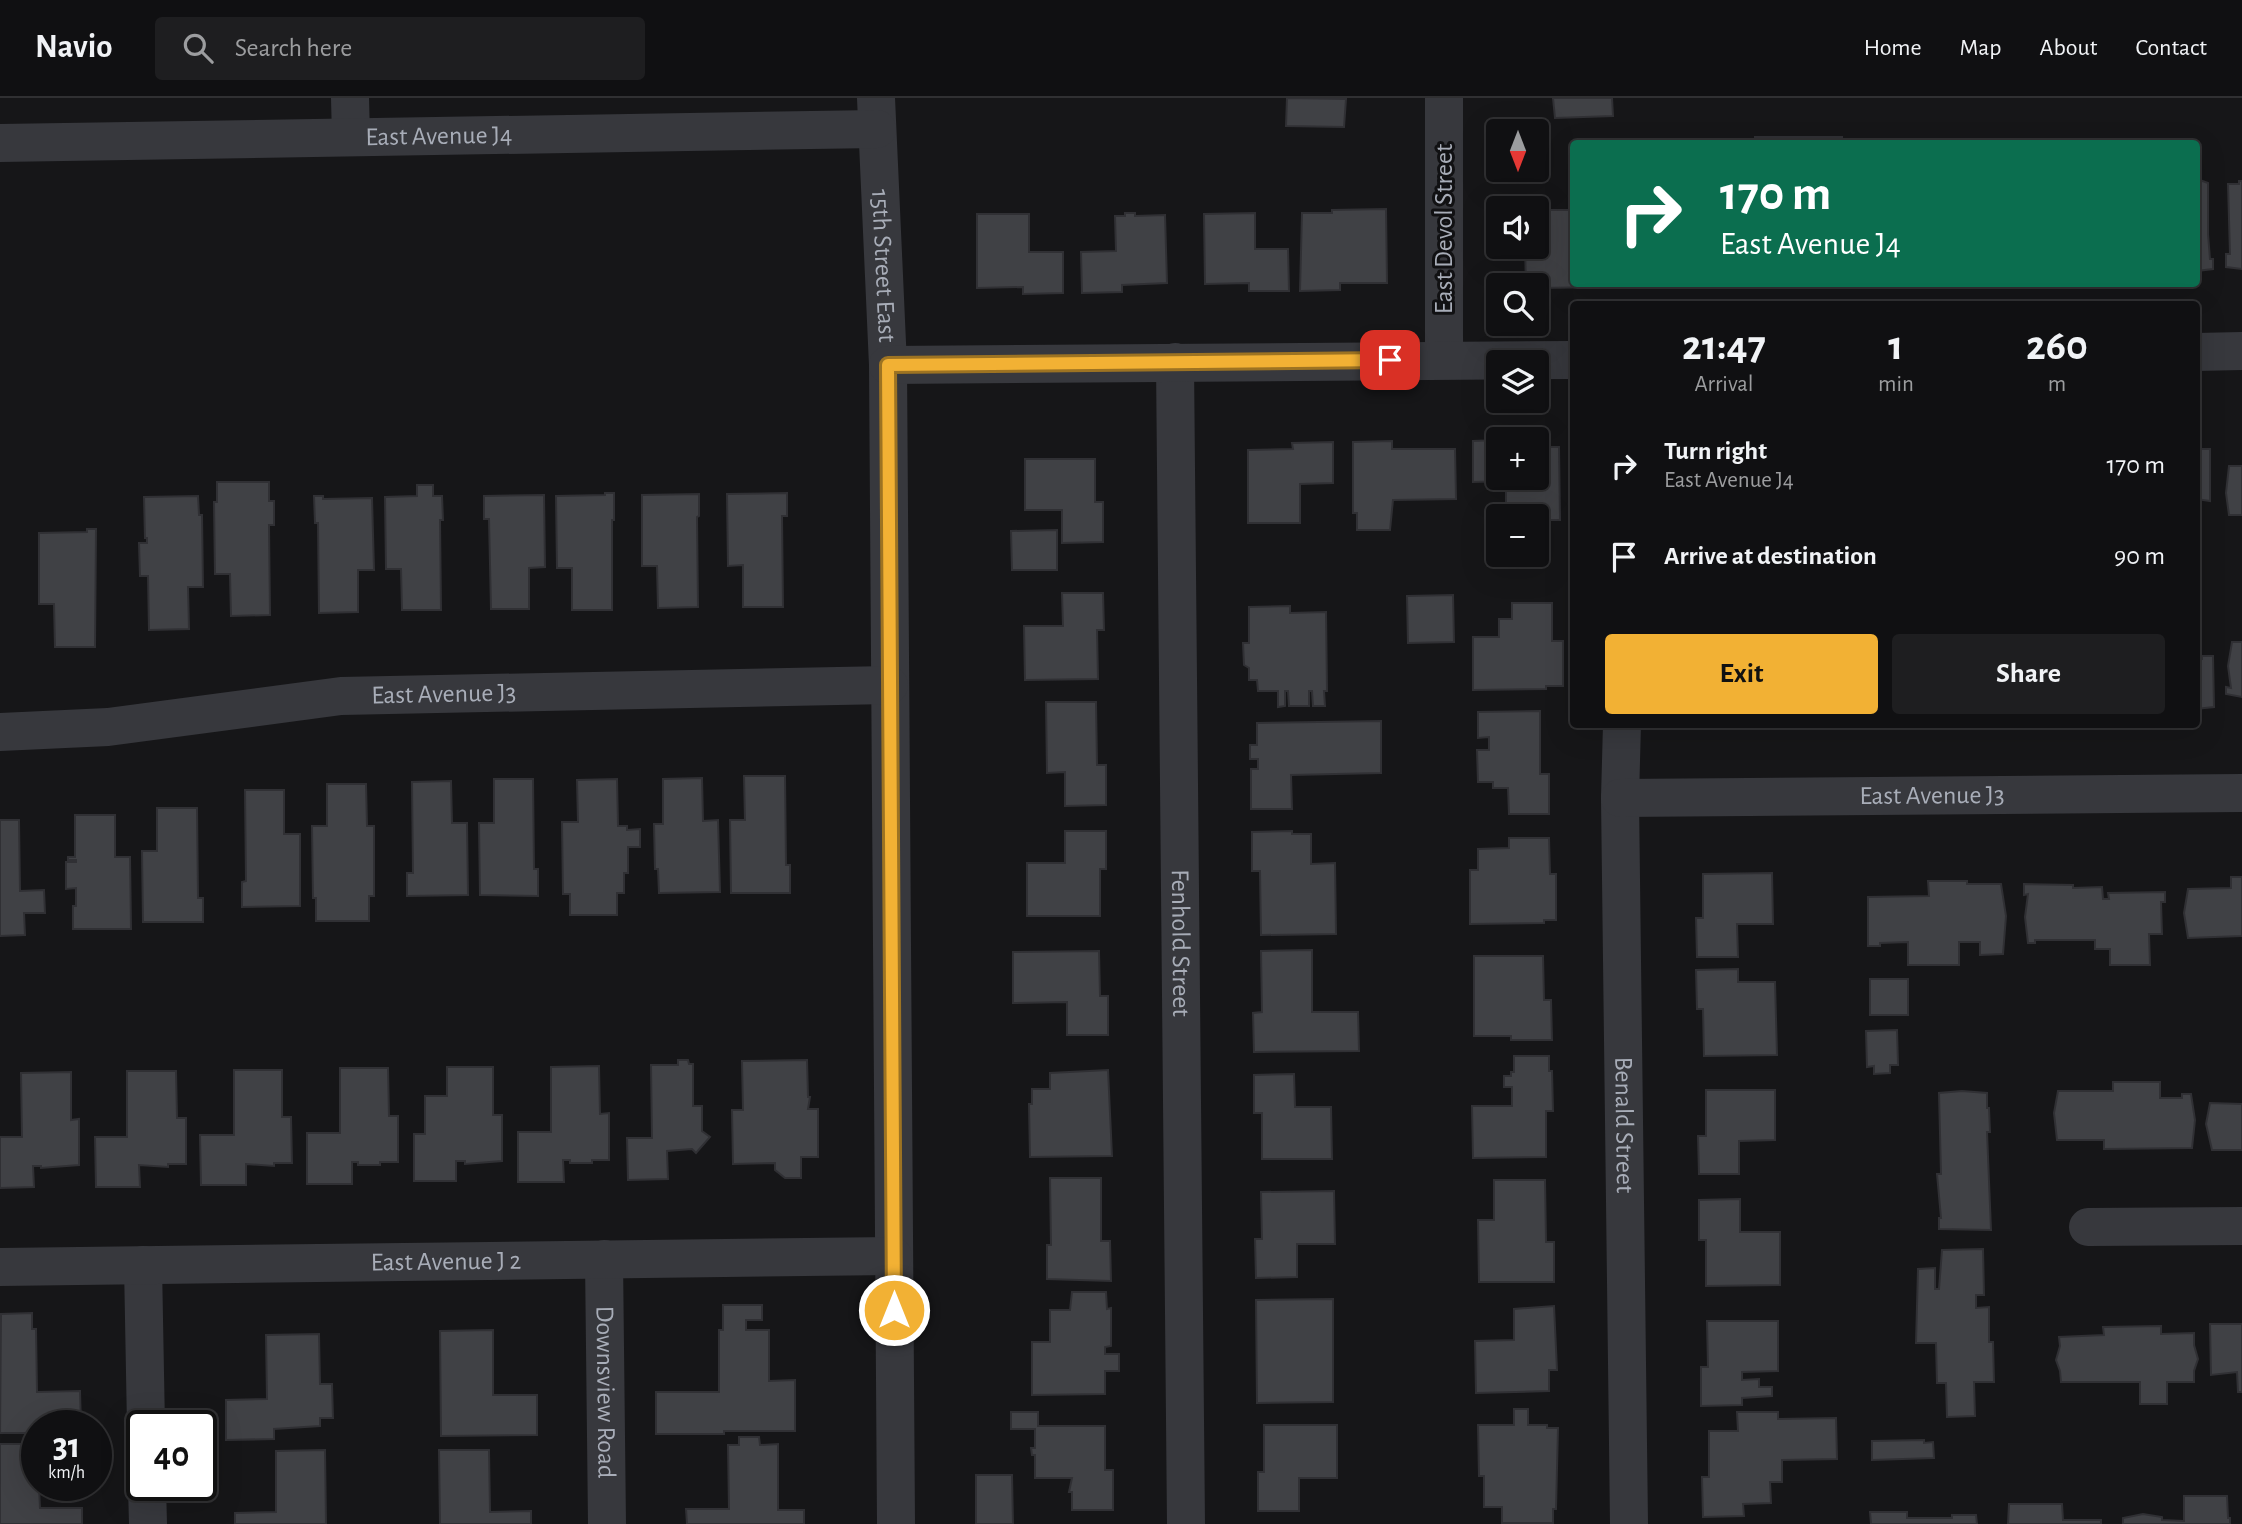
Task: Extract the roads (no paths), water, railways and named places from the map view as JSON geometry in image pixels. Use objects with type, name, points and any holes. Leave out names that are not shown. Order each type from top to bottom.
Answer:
[{"type":"street","points":[[350,98],[351,137]]},
{"type":"street","name":"East Devol Street","points":[[1444,98],[1444,360]]},
{"type":"street","name":"East Avenue J4","points":[[0,143],[351,137],[877,113]]},
{"type":"street","name":"15th Street East","points":[[877,113],[888,365],[896,1524]]},
{"type":"street","points":[[2200,352],[2242,351]]},
{"type":"street","points":[[888,365],[1570,360]]},
{"type":"street","name":"Fenhold Street","points":[[1175,362],[1186,1524]]},
{"type":"street","name":"East Avenue J3","points":[[0,732],[108,727],[341,696],[889,685]]},
{"type":"street","name":"Benald Street","points":[[1622,728],[1620,798],[1629,1524]]},
{"type":"street","name":"East Avenue J3","points":[[1620,798],[2242,793]]},
{"type":"street","points":[[2088,1227],[2242,1226]]},
{"type":"street","name":"East Avenue J 2","points":[[0,1267],[893,1256]]},
{"type":"street","name":"Downsview Road","points":[[604,1259],[607,1524]]},
{"type":"street","points":[[143,1265],[146,1410]]},
{"type":"street","points":[[147,1501],[148,1524]]}]
